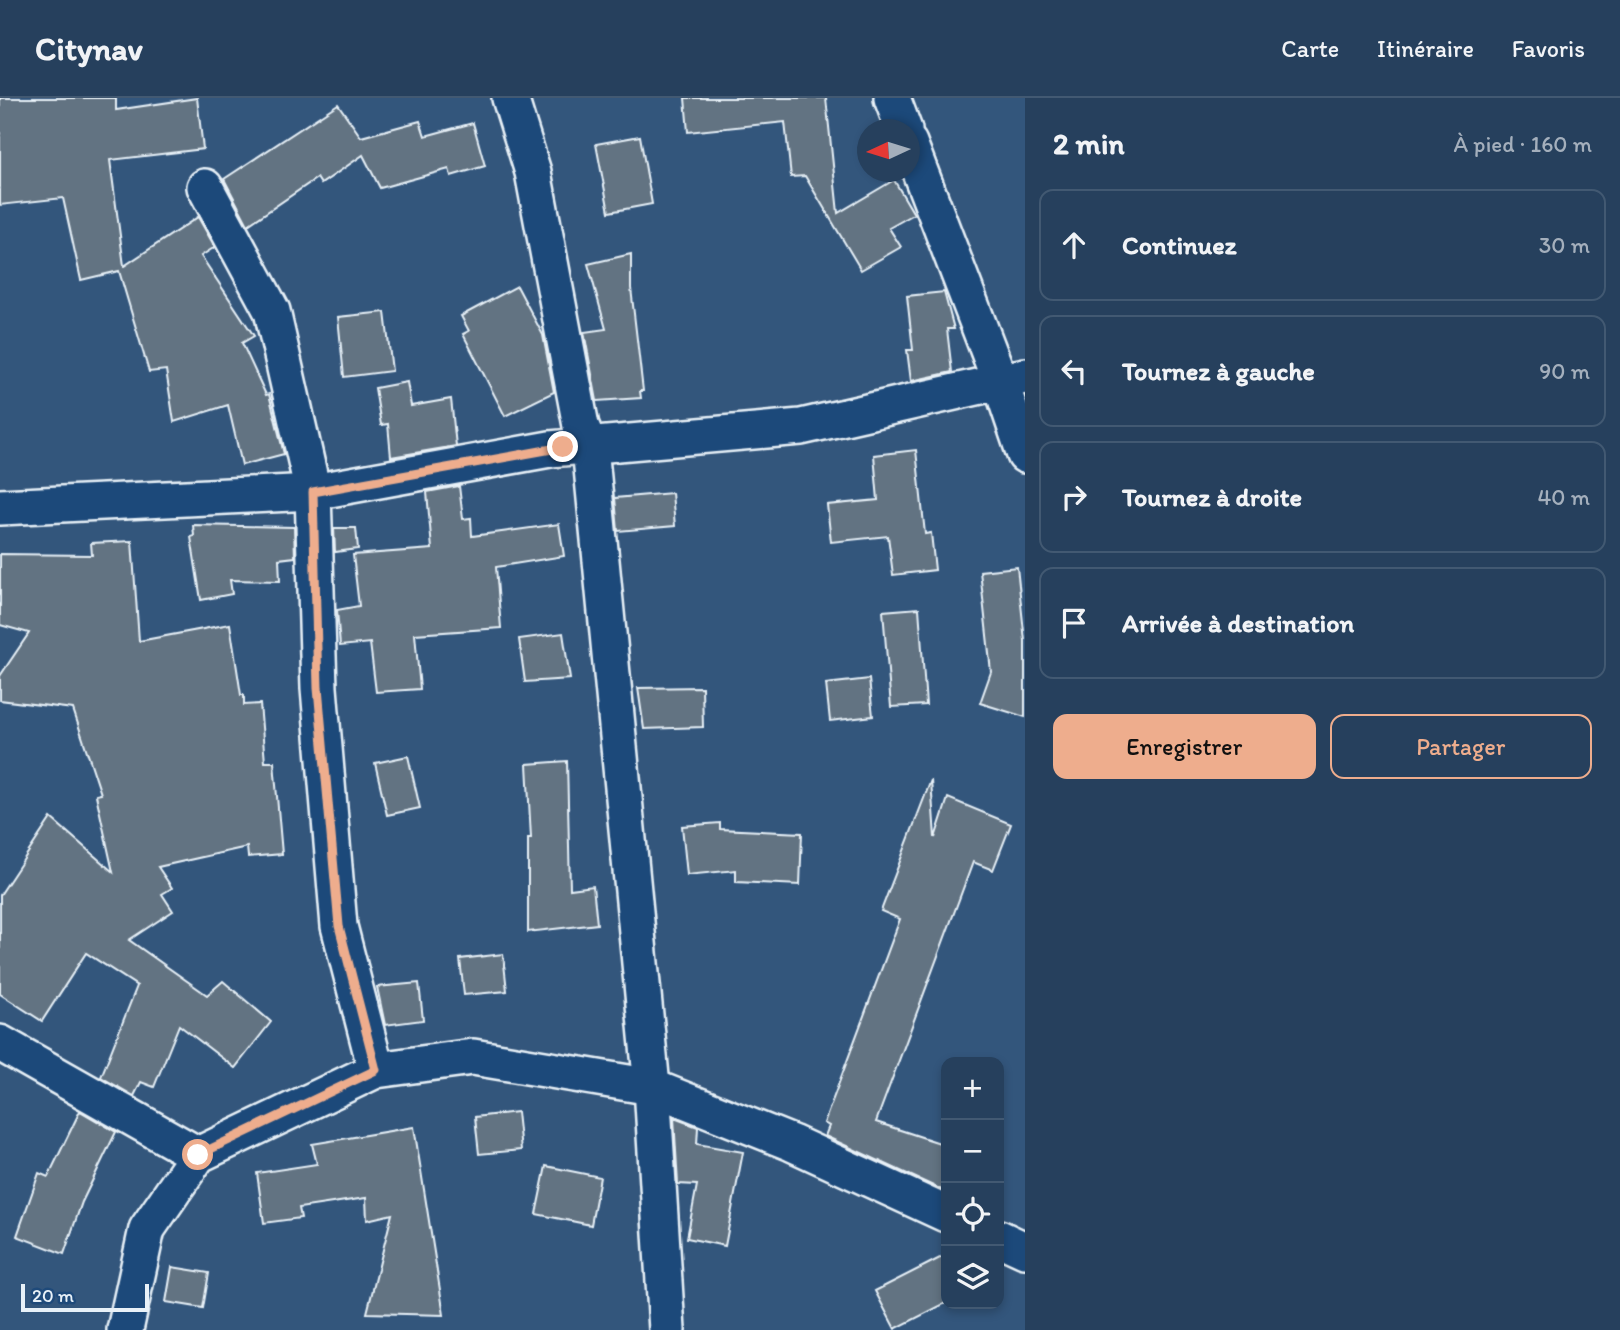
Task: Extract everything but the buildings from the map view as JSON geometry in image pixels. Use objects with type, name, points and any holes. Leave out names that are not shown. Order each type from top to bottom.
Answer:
[{"type":"street","points":[[510,98],[533,172],[581,426],[590,447],[652,1087],[667,1330]]},
{"type":"street","points":[[892,98],[900,119]]},
{"type":"street","points":[[920,168],[1013,379],[1025,455]]},
{"type":"street","points":[[205,187],[272,311],[313,492],[318,688],[339,926],[376,1070]]},
{"type":"street","points":[[0,507],[313,492],[550,449],[801,426],[1013,379]]},
{"type":"street","points":[[0,1043],[198,1155]]},
{"type":"street","points":[[125,1330],[147,1229],[198,1155],[376,1070],[473,1057],[652,1087],[792,1143],[941,1212]]},
{"type":"street","points":[[1004,1240],[1025,1250]]},
{"type":"route","points":[[198,1155],[376,1070],[339,926],[318,688],[313,492],[563,447]]}]
